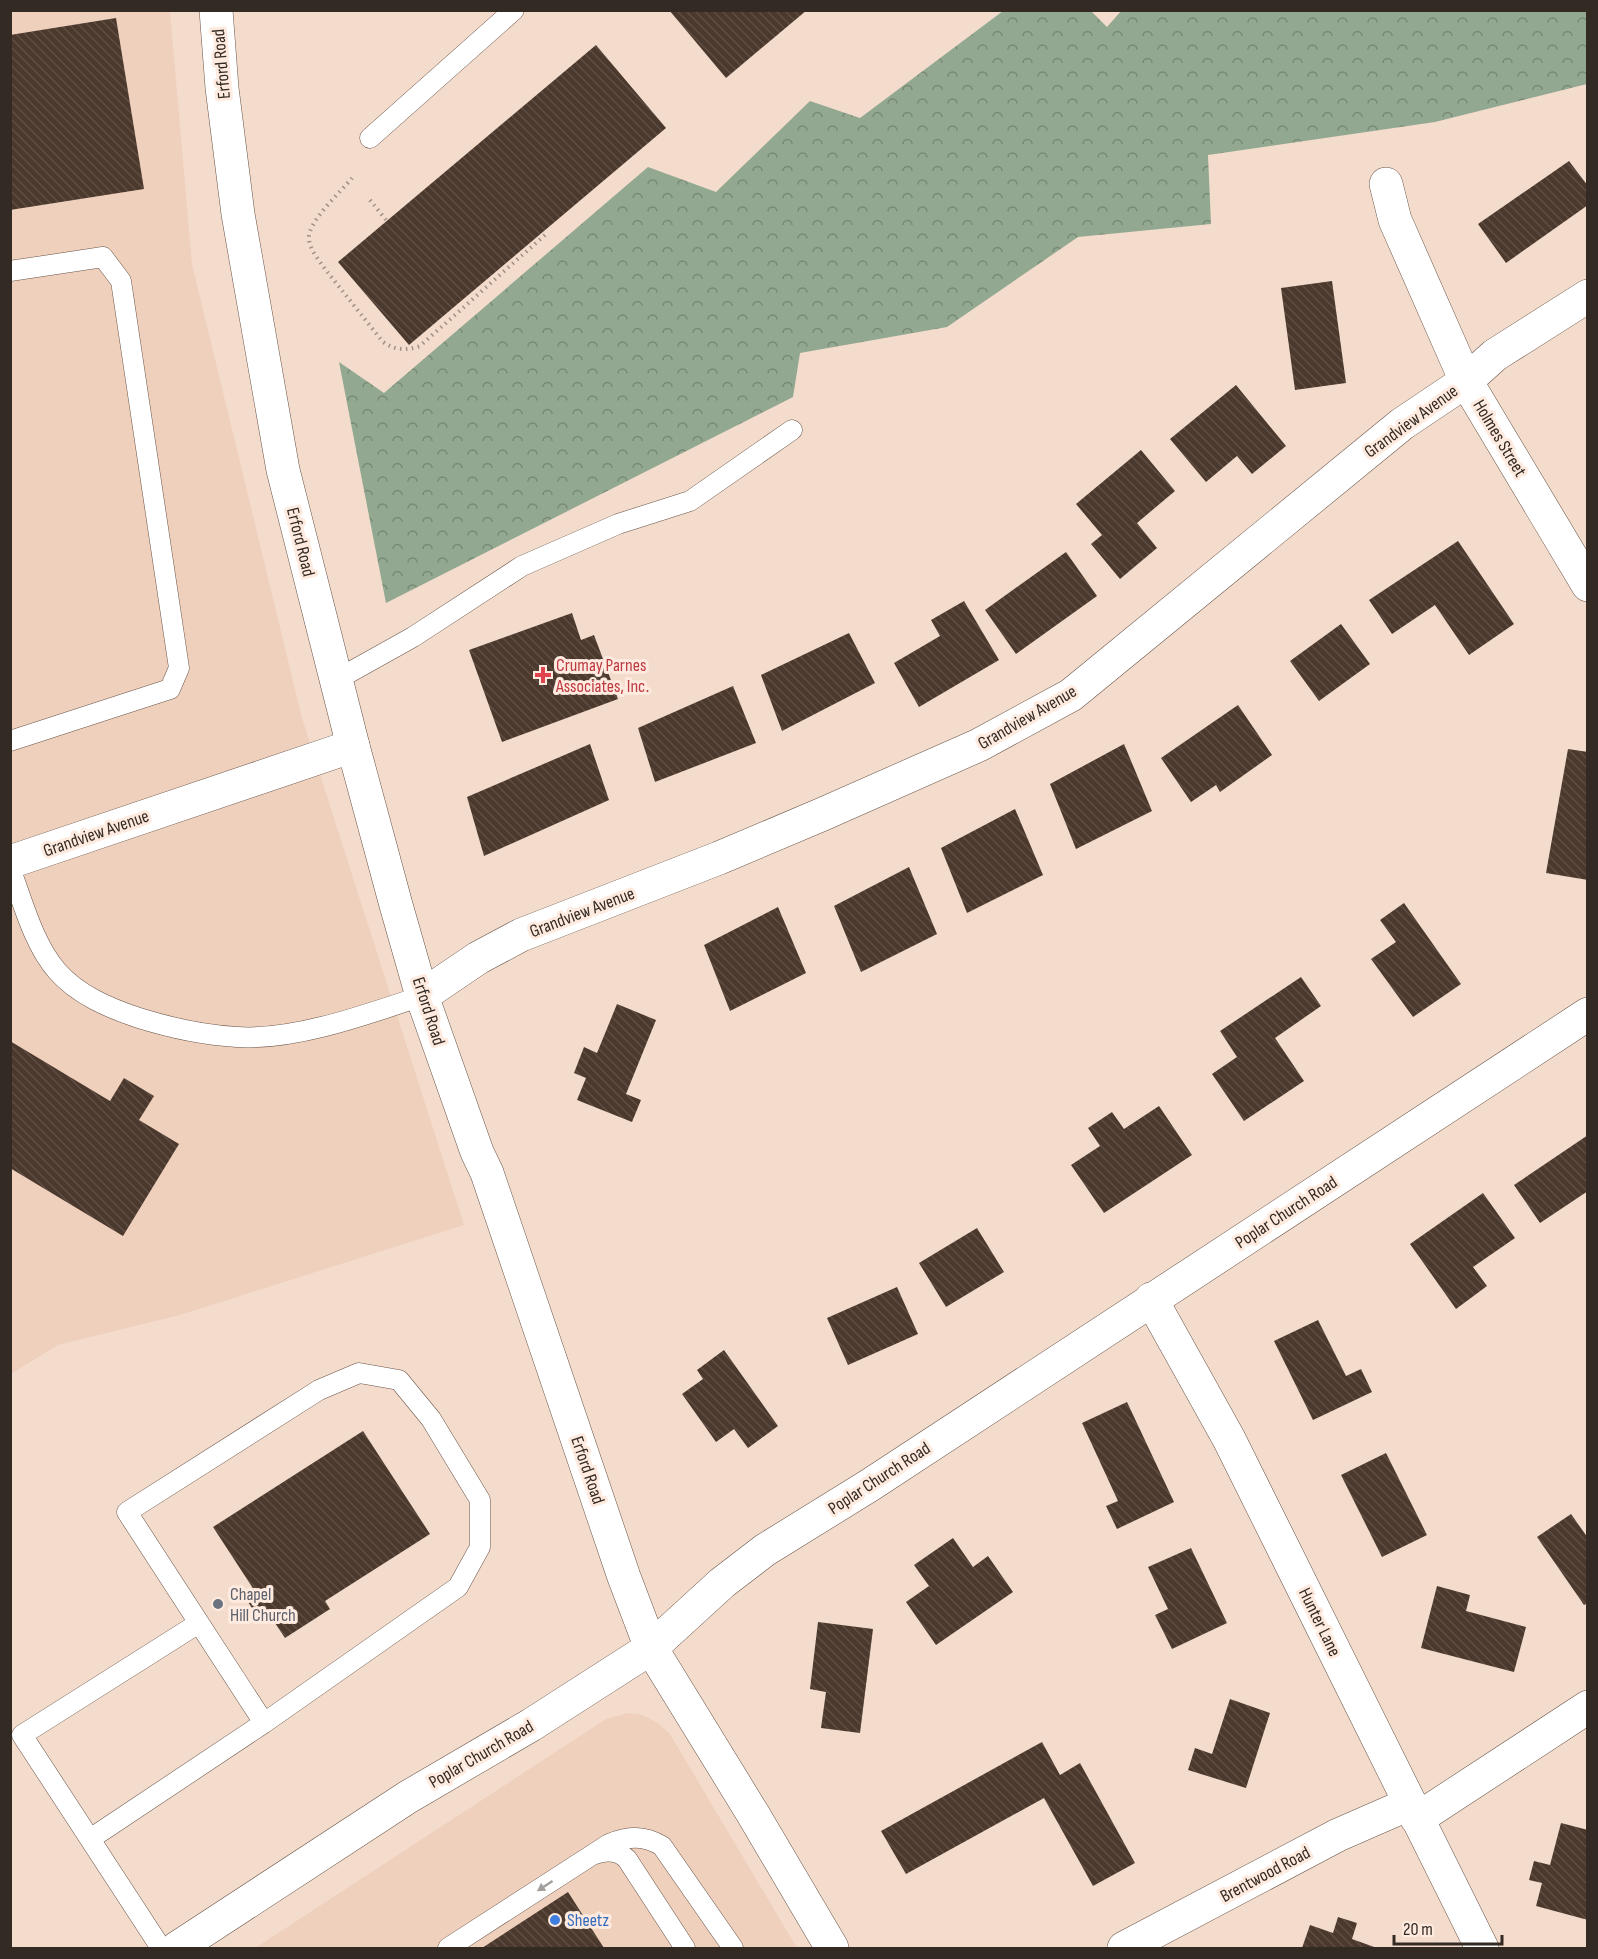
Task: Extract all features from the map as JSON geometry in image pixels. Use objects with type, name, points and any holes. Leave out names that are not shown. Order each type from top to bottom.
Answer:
[{"type":"street","name":"Erford Road","points":[[216,10],[222,88],[238,214],[283,470],[353,746],[422,996],[477,1152],[487,1173],[624,1577],[651,1648],[832,1948]]},
{"type":"street","name":"Holmes Street","points":[[1386,184],[1395,220],[1466,381],[1587,585]]},
{"type":"street","name":"Grandview Avenue","points":[[422,996],[478,958],[521,935],[719,858],[823,814],[979,745],[1071,695],[1402,424],[1466,381],[1496,355],[1587,296]]},
{"type":"street","name":"Grandview Avenue","points":[[10,861],[353,746]]},
{"type":"street","name":"Poplar Church Road","points":[[177,1948],[408,1797],[531,1725],[651,1648],[722,1583],[765,1550],[870,1485],[1587,1014]]},
{"type":"street","name":"Hunter Lane","points":[[1151,1299],[1229,1438],[1482,1948]]},
{"type":"street","name":"Brentwood Road","points":[[1124,1948],[1338,1835],[1413,1812],[1587,1707]]},
{"type":"lane","points":[[370,138],[514,10]]},
{"type":"lane","points":[[10,272],[103,257],[121,281],[179,668],[170,689],[10,741]]},
{"type":"lane","points":[[336,680],[413,637],[522,566],[618,524],[690,501],[792,430]]},
{"type":"lane","points":[[10,868],[40,945],[57,971],[84,995],[121,1012],[162,1025],[238,1037],[288,1034],[381,1010],[422,996]]},
{"type":"lane","points":[[90,1839],[264,1724],[458,1587],[480,1547],[480,1500],[431,1419],[399,1380],[359,1374],[319,1389],[127,1512],[264,1724]]},
{"type":"lane","points":[[161,1948],[22,1735],[199,1623]]},
{"type":"lane","points":[[448,1948],[609,1844],[633,1837],[644,1838],[662,1846],[734,1948]]},
{"type":"lane","points":[[594,1854],[614,1851],[627,1859],[685,1948]]},
{"type":"path","points":[[352,178],[315,220],[310,228],[309,238],[316,258],[383,342],[391,348],[402,350],[420,346],[546,234]]},
{"type":"path","points":[[370,200],[387,220]]},
{"type":"shaded area","points":[[11,11],[170,11],[192,264],[302,718],[464,1225],[180,1315],[58,1345],[11,1374]]},
{"type":"shaded area","points":[[628,1713],[643,1715],[658,1723],[670,1734],[797,1948],[255,1948],[606,1719]]},
{"type":"green space","points":[[1122,10],[1587,11],[1587,84],[1435,122],[1208,155],[1211,224],[1078,237],[947,327],[800,353],[793,397],[386,603],[339,362],[384,393],[648,167],[716,192],[810,101],[860,118],[1003,11],[1091,11],[1107,27]]},
{"type":"building","points":[[669,10],[807,10],[726,78]]},
{"type":"building","points":[[116,18],[144,189],[10,210],[10,35]]},
{"type":"building","points":[[596,45],[666,128],[409,345],[338,262]]},
{"type":"building","points":[[1569,161],[1588,186],[1588,205],[1506,263],[1478,224]]},
{"type":"building","points":[[1332,281],[1346,383],[1295,390],[1281,288]]},
{"type":"building","points":[[1236,385],[1286,446],[1252,474],[1237,456],[1206,482],[1170,439]]},
{"type":"building","points":[[1141,450],[1175,491],[1137,523],[1157,548],[1120,579],[1091,544],[1102,535],[1076,504]]},
{"type":"building","points":[[1458,541],[1514,624],[1469,655],[1435,605],[1392,634],[1369,600]]},
{"type":"building","points":[[1066,552],[1097,596],[1016,654],[985,610]]},
{"type":"building","points":[[964,601],[999,660],[919,707],[894,663],[940,636],[931,620]]},
{"type":"building","name":"Crumay Parnes Associates, Inc.","points":[[572,613],[581,640],[594,635],[618,699],[502,742],[469,650]]},
{"type":"building","points":[[1341,624],[1370,664],[1319,701],[1290,661]]},
{"type":"building","points":[[849,633],[875,683],[782,731],[761,675]]},
{"type":"building","points":[[733,686],[756,743],[655,782],[638,728]]},
{"type":"building","points":[[1238,705],[1272,755],[1220,792],[1216,785],[1191,802],[1161,758]]},
{"type":"building","points":[[590,744],[609,800],[484,856],[467,797]]},
{"type":"building","points":[[1124,744],[1152,811],[1076,849],[1050,784]]},
{"type":"building","points":[[1568,749],[1588,752],[1588,880],[1546,873]]},
{"type":"building","points":[[1015,809],[1043,875],[967,913],[941,848]]},
{"type":"building","points":[[909,867],[937,934],[861,972],[834,906]]},
{"type":"building","points":[[1404,903],[1461,984],[1413,1017],[1371,959],[1396,942],[1380,920]]},
{"type":"building","points":[[778,907],[806,973],[730,1011],[704,945]]},
{"type":"building","points":[[1301,977],[1321,1006],[1275,1038],[1304,1081],[1244,1121],[1212,1074],[1237,1057],[1220,1031]]},
{"type":"building","points":[[617,1004],[656,1020],[626,1094],[641,1100],[632,1122],[577,1100],[586,1078],[574,1073],[584,1047],[597,1053]]},
{"type":"building","points":[[10,1041],[110,1101],[124,1078],[154,1096],[139,1120],[179,1144],[123,1236],[10,1168]]},
{"type":"building","points":[[1159,1106],[1192,1155],[1104,1213],[1071,1165],[1100,1146],[1088,1128],[1112,1112],[1124,1129]]},
{"type":"building","points":[[1588,1135],[1588,1191],[1540,1223],[1514,1185]]},
{"type":"building","points":[[1483,1193],[1515,1238],[1473,1267],[1487,1286],[1456,1309],[1410,1244]]},
{"type":"building","points":[[977,1228],[1004,1272],[946,1307],[919,1263]]},
{"type":"building","points":[[897,1287],[918,1334],[848,1365],[827,1318]]},
{"type":"building","points":[[1318,1320],[1346,1376],[1361,1369],[1372,1392],[1313,1420],[1274,1341]]},
{"type":"building","points":[[724,1350],[778,1426],[748,1448],[734,1429],[716,1442],[682,1394],[703,1379],[697,1370]]},
{"type":"building","points":[[1127,1402],[1174,1502],[1117,1529],[1106,1506],[1118,1501],[1082,1423]]},
{"type":"building","points":[[363,1431],[430,1534],[325,1601],[330,1609],[285,1638],[269,1614],[260,1620],[246,1599],[256,1593],[213,1527]]},
{"type":"building","points":[[1386,1453],[1427,1535],[1382,1557],[1341,1475]]},
{"type":"building","points":[[1571,1514],[1588,1538],[1588,1603],[1584,1605],[1537,1537]]},
{"type":"building","points":[[953,1538],[973,1567],[988,1556],[1013,1592],[936,1645],[906,1602],[929,1586],[914,1565]]},
{"type":"building","points":[[1191,1548],[1227,1623],[1172,1649],[1155,1615],[1168,1609],[1148,1567]]},
{"type":"building","points":[[1437,1586],[1470,1595],[1466,1611],[1526,1627],[1514,1672],[1421,1648]]},
{"type":"building","points":[[818,1622],[873,1629],[860,1733],[821,1728],[826,1692],[810,1689]]},
{"type":"building","points":[[1230,1699],[1270,1713],[1246,1788],[1188,1770],[1195,1748],[1212,1754]]},
{"type":"building","points":[[1042,1742],[1060,1775],[1080,1763],[1135,1863],[1093,1886],[1044,1798],[906,1874],[881,1831]]},
{"type":"building","points":[[1561,1823],[1588,1830],[1588,1920],[1536,1906],[1542,1883],[1529,1880],[1534,1861],[1550,1865]]},
{"type":"building","name":"Sheetz","points":[[568,1892],[604,1948],[482,1948]]},
{"type":"building","points":[[1338,1917],[1357,1923],[1352,1939],[1377,1948],[1302,1948],[1310,1925],[1333,1933]]},
{"type":"place","name":"Crumay Parnes Associates, Inc.","points":[[543,675]]},
{"type":"place","name":"Chapel Hill Church","points":[[218,1604]]},
{"type":"place","name":"Sheetz","points":[[555,1920]]}]
